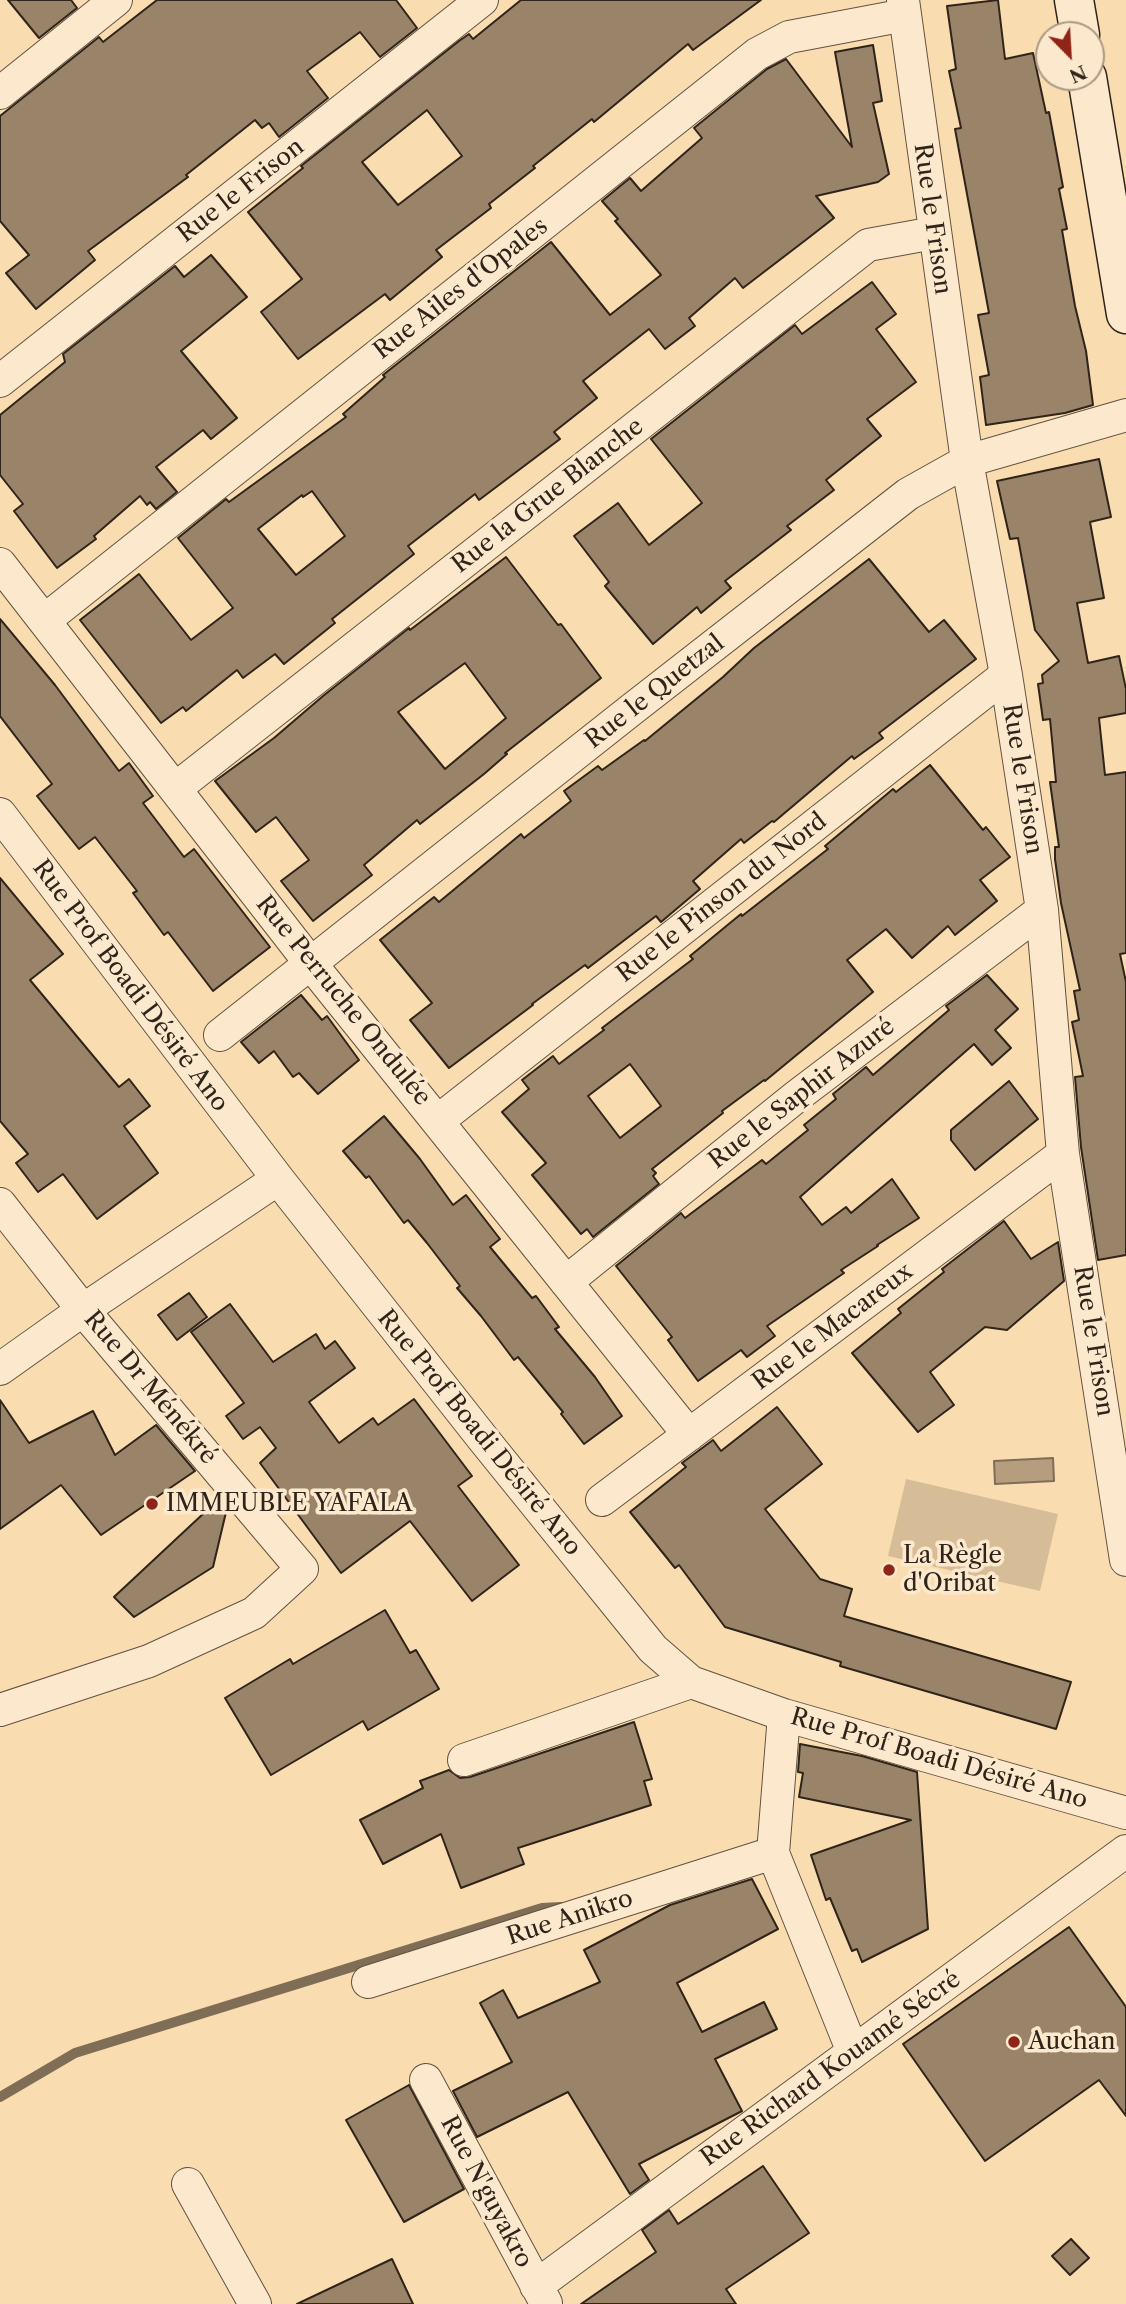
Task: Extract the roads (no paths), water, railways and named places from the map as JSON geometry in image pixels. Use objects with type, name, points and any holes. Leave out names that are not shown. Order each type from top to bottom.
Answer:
[{"type":"street","points":[[0,93],[116,0]]},
{"type":"street","name":"Rue le Frison","points":[[0,381],[482,0]]},
{"type":"street","points":[[1074,0],[1078,21]]},
{"type":"street","name":"Rue le Frison","points":[[904,8],[967,461],[1006,676],[1042,910],[1063,1154],[1126,1560]]},
{"type":"street","name":"Rue Ailes d'Opales","points":[[45,620],[757,54],[789,37],[904,8]]},
{"type":"street","points":[[1089,91],[1126,313]]},
{"type":"street","name":"Rue la Grue Blanche","points":[[176,788],[868,246],[934,233]]},
{"type":"street","name":"Rue le Quetzal","points":[[220,1035],[908,494],[967,461],[1126,415]]},
{"type":"street","name":"Rue Perruche Ondulée","points":[[0,564],[311,964],[690,1435]]},
{"type":"street","name":"Rue le Pinson du Nord","points":[[439,1120],[1006,676]]},
{"type":"street","name":"Rue Prof Boadi Désiré Ano","points":[[0,814],[278,1179],[653,1649],[691,1682],[784,1715],[1082,1798],[1126,1813]]},
{"type":"street","name":"Rue le Saphir Azuré","points":[[566,1282],[797,1096],[1042,910]]},
{"type":"street","name":"Rue le Macareux","points":[[602,1500],[1063,1154]]},
{"type":"street","points":[[0,1369],[278,1179]]},
{"type":"street","name":"Rue Dr Ménékré","points":[[0,1204],[83,1310],[302,1569],[254,1613],[149,1661],[0,1710]]},
{"type":"street","points":[[464,1760],[691,1682]]},
{"type":"street","points":[[784,1715],[773,1853],[853,2052]]},
{"type":"street","name":"Rue Richard Kouamé Sécré","points":[[542,2295],[853,2052],[1126,1851]]},
{"type":"street","name":"Rue Anikro","points":[[368,1982],[773,1853]]},
{"type":"street","name":"Rue N'guyakro","points":[[426,2080],[542,2295]]},
{"type":"street","points":[[188,2184],[255,2304]]},
{"type":"waterway","points":[[0,2097],[75,2053],[542,1908],[561,1907]]},
{"type":"place","name":"IMMEUBLE YAFALA","points":[[152,1504]]},
{"type":"place","name":"La Règle d'Oribat","points":[[889,1570]]},
{"type":"place","name":"Auchan","points":[[1014,2042]]}]
